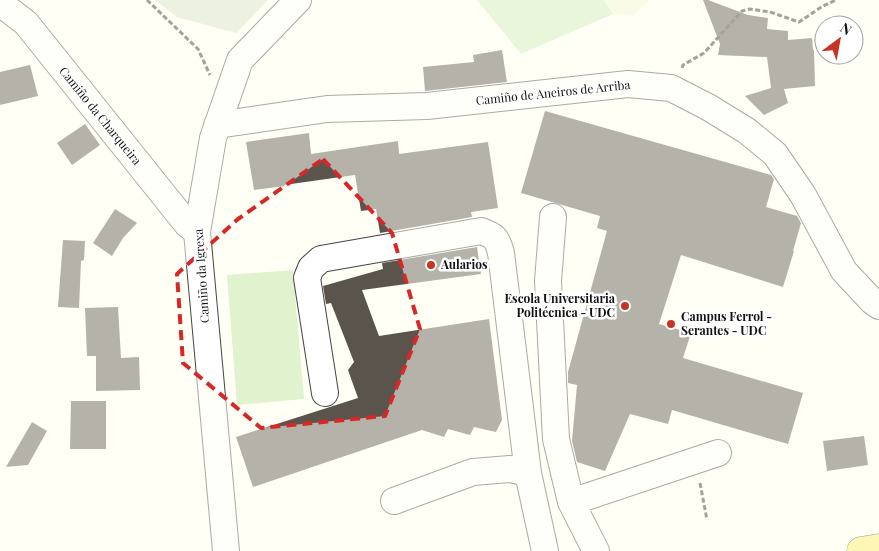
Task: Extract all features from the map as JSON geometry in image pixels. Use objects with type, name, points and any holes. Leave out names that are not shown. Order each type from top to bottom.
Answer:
[{"type":"main road","points":[[861,551],[879,548]]},
{"type":"street","name":"Camiño da Igrexa","points":[[226,551],[197,232],[213,138],[240,60],[298,0]]},
{"type":"street","name":"Camiño da Charqueira","points":[[0,3],[26,23],[187,224],[197,232]]},
{"type":"street","name":"Camiño de Aneiros de Arriba","points":[[221,115],[427,106],[628,84],[671,88],[708,107],[747,131],[775,154],[803,195],[844,270],[879,306]]},
{"type":"street","points":[[553,216],[548,281],[556,439],[571,502],[596,551]]},
{"type":"street","points":[[325,393],[307,278],[311,268],[321,259],[481,231],[492,235],[498,241],[501,252],[528,473],[545,551]]},
{"type":"street","points":[[571,502],[707,457]]},
{"type":"street","points":[[394,501],[473,472],[510,470],[528,473]]},
{"type":"path","points":[[147,0],[198,49],[221,115]]},
{"type":"path","points":[[671,88],[683,65],[704,53],[742,11],[750,9],[770,12],[799,22],[836,0]]},
{"type":"path","points":[[707,457],[707,520]]},
{"type":"highlighted area","points":[[323,159],[392,233],[420,329],[385,416],[261,428],[183,363],[177,274],[238,219]]},
{"type":"green space","points":[[155,0],[268,0],[236,33],[177,17]]},
{"type":"green space","points":[[477,0],[604,0],[613,14],[521,54]]},
{"type":"green space","points":[[604,0],[650,0],[633,16],[613,14]]},
{"type":"green space","points":[[293,270],[304,399],[237,405],[227,275]]},
{"type":"building","points":[[703,0],[708,0],[748,15],[768,18],[767,29],[788,31],[788,40],[812,38],[815,86],[784,89],[788,103],[764,115],[745,96],[771,88],[767,57],[718,55],[720,44]]},
{"type":"building","points":[[502,50],[507,82],[425,91],[423,67],[474,62],[473,55]]},
{"type":"building","points":[[30,65],[38,96],[0,105],[0,72]]},
{"type":"building","name":"Escola Universitaria Politécnica - UDC","points":[[545,111],[771,175],[774,179],[766,207],[797,216],[801,223],[783,287],[681,255],[659,324],[691,333],[683,358],[803,393],[788,444],[672,410],[668,424],[630,414],[605,471],[577,462],[572,441],[577,385],[568,383],[568,372],[607,231],[597,228],[600,216],[521,193]]},
{"type":"building","points":[[85,124],[100,145],[72,165],[57,143]]},
{"type":"building","points":[[309,133],[311,154],[398,141],[399,154],[488,142],[498,208],[471,212],[472,217],[380,233],[376,209],[361,211],[355,175],[254,190],[246,142]]},
{"type":"building","points":[[115,209],[137,223],[123,238],[112,256],[93,243]]},
{"type":"building","points":[[63,240],[85,241],[84,260],[81,261],[79,308],[58,307]]},
{"type":"building","points":[[477,247],[481,274],[362,290],[379,336],[489,319],[502,420],[496,432],[474,427],[470,435],[448,429],[444,437],[422,430],[253,487],[236,437],[358,398],[348,370],[354,362],[331,303],[326,304],[323,286],[383,269],[382,263]]},
{"type":"building","points":[[118,307],[121,358],[139,357],[140,390],[96,391],[96,356],[87,356],[85,308]]},
{"type":"building","points":[[71,401],[106,401],[106,449],[70,449]]},
{"type":"building","points":[[32,422],[47,431],[28,465],[6,467]]},
{"type":"building","points":[[864,436],[868,465],[827,471],[823,441]]},
{"type":"place","name":"Aularios","points":[[431,265]]},
{"type":"place","name":"Escola Universitaria Politécnica - UDC","points":[[625,306]]},
{"type":"place","name":"Campus Ferrol - Serantes - UDC","points":[[671,324]]}]
